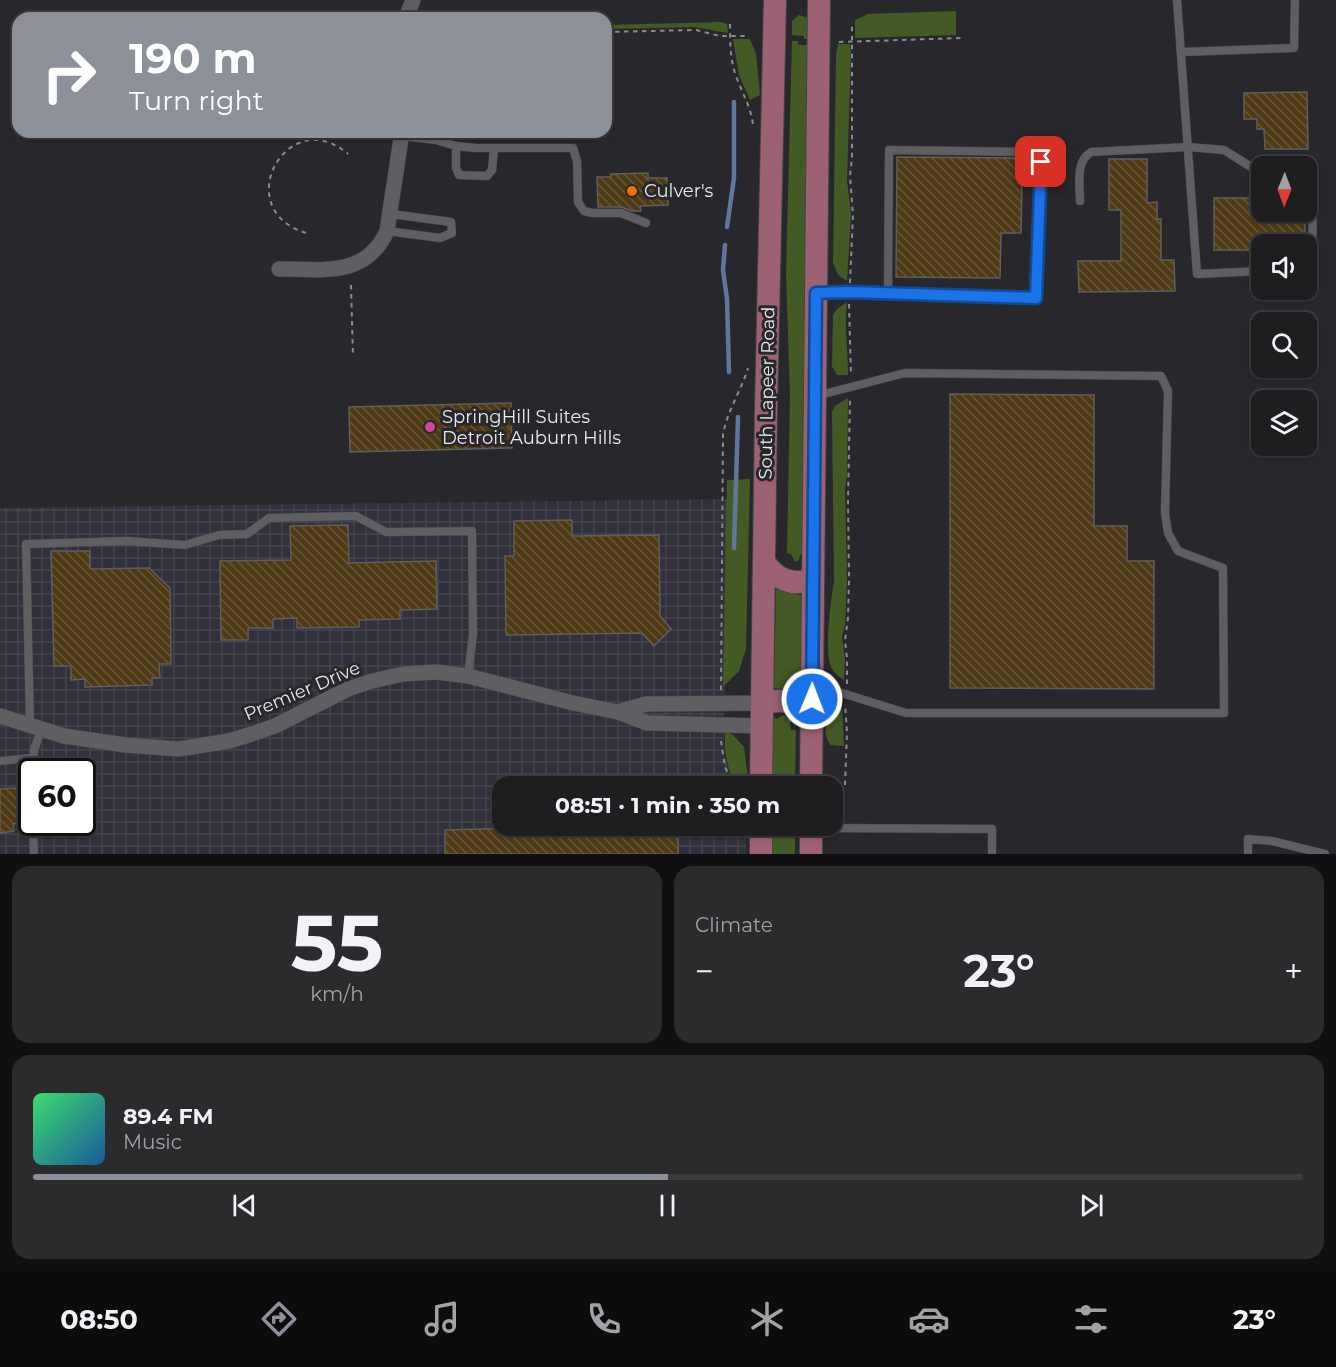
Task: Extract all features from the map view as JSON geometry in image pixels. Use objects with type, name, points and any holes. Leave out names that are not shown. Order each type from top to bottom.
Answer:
[{"type":"main road","name":"South Lapeer Road","points":[[761,776],[775,0]]},
{"type":"main road","points":[[811,776],[819,0]]},
{"type":"main road","points":[[764,562],[779,578],[798,582],[813,579]]},
{"type":"main road","points":[[762,715],[788,701],[804,707],[811,715]]},
{"type":"main road","points":[[761,836],[761,854]]},
{"type":"main road","points":[[811,836],[811,854]]},
{"type":"street","points":[[279,269],[350,266],[362,262],[373,254],[382,244],[387,231],[401,138]]},
{"type":"street","name":"Premier Drive","points":[[0,716],[63,736],[125,745],[179,749],[229,741],[264,730],[348,689],[372,681],[403,674],[436,672],[468,676],[573,704],[618,712],[646,723],[762,715]]},
{"type":"street","name":"Premier Drive","points":[[618,712],[646,704],[762,715]]},
{"type":"lane","points":[[1177,0],[1197,274],[1251,272]]},
{"type":"lane","points":[[1181,52],[1294,48],[1295,0]]},
{"type":"lane","points":[[425,138],[456,146],[494,149],[573,148],[577,161],[578,202],[584,211],[621,213],[646,223]]},
{"type":"lane","points":[[456,146],[456,168],[459,175],[487,176],[492,170],[494,149]]},
{"type":"lane","points":[[1080,201],[1080,162],[1091,152],[1188,147],[1224,150],[1251,167]]},
{"type":"lane","points":[[816,293],[1036,298],[1041,162],[1034,152],[889,150],[888,294]]},
{"type":"lane","points":[[387,231],[440,238],[452,233],[451,222],[391,214]]},
{"type":"lane","points":[[812,683],[906,712],[1224,713],[1223,568],[1178,551],[1168,533],[1166,513],[1168,391],[1161,376],[905,373],[815,396]]},
{"type":"lane","points":[[32,758],[35,728],[26,544],[127,542],[185,545],[219,535],[248,534],[268,518],[356,516],[386,532],[472,531],[473,634],[468,676]]},
{"type":"lane","points":[[0,761],[18,759]]},
{"type":"lane","points":[[843,827],[992,829],[992,854]]},
{"type":"lane","points":[[33,836],[34,854]]},
{"type":"lane","points":[[1248,854],[1248,840],[1272,841],[1325,854]]},
{"type":"path","points":[[845,785],[847,732],[845,706],[848,675],[845,641],[849,578],[851,339],[848,319],[853,214],[850,176],[852,22]]},
{"type":"path","points":[[730,24],[731,58],[751,111],[753,126]]},
{"type":"path","points":[[612,32],[696,30],[720,36],[748,36]]},
{"type":"path","points":[[839,42],[962,38]]},
{"type":"path","points":[[306,233],[286,223],[273,206],[269,184],[275,163],[287,150],[308,141],[330,143],[348,154]]},
{"type":"path","points":[[351,285],[352,357]]},
{"type":"path","points":[[721,690],[723,435],[725,423],[738,396],[748,361]]},
{"type":"path","points":[[721,732],[723,760],[728,776]]},
{"type":"shaded area","points":[[727,499],[724,745],[725,758],[733,776],[492,776],[492,836],[746,836],[746,854],[0,854],[0,508]]},
{"type":"green space","points":[[956,11],[956,35],[855,38],[855,20],[868,14]]},
{"type":"green space","points":[[799,15],[808,18],[809,39],[792,35],[792,21]]},
{"type":"green space","points":[[721,22],[727,24],[728,33],[694,27],[612,29],[612,25]]},
{"type":"green space","points":[[733,39],[750,39],[756,54],[760,95],[750,100],[739,75]]},
{"type":"green space","points":[[792,41],[798,41],[798,45],[809,45],[804,554],[800,555],[799,560],[795,562],[791,554],[787,553],[790,395],[786,274]]},
{"type":"green space","points":[[838,44],[850,44],[851,53],[847,180],[851,214],[847,281],[838,275],[833,263]]},
{"type":"green space","points":[[847,302],[848,375],[837,375],[832,367],[833,315]]},
{"type":"green space","points":[[848,398],[845,489],[847,579],[845,624],[842,637],[845,660],[844,680],[831,667],[828,637],[834,582],[832,412],[835,406]]},
{"type":"green space","points":[[750,479],[746,649],[739,671],[723,687],[727,480]]},
{"type":"green space","points":[[776,590],[803,596],[801,690],[799,691],[774,688]]},
{"type":"green space","points":[[842,707],[844,746],[831,745],[826,735],[827,724],[833,714]]},
{"type":"green space","points":[[783,715],[790,720],[791,730],[796,730],[795,776],[772,776],[773,717],[777,719]]},
{"type":"green space","points":[[725,731],[733,735],[744,747],[748,776],[733,776],[726,753]]},
{"type":"green space","points":[[772,836],[795,836],[795,854],[771,854]]},
{"type":"building","points":[[1307,92],[1308,149],[1265,149],[1264,129],[1257,129],[1257,119],[1244,119],[1244,93]]},
{"type":"building","points":[[897,157],[1024,158],[1024,165],[1035,165],[1034,181],[1022,181],[1021,233],[1001,233],[1000,278],[896,277]]},
{"type":"building","points":[[1109,159],[1147,159],[1147,203],[1157,202],[1157,219],[1161,219],[1161,260],[1174,260],[1175,291],[1079,292],[1078,261],[1121,261],[1121,210],[1109,210]]},
{"type":"building","name":"Culver's","points":[[648,173],[648,178],[667,178],[668,205],[640,206],[641,211],[621,207],[598,207],[597,177],[611,177],[611,174]]},
{"type":"building","points":[[1214,198],[1251,198],[1251,222],[1305,222],[1305,234],[1251,234],[1251,250],[1214,250]]},
{"type":"building","points":[[950,394],[1094,395],[1094,526],[1127,526],[1127,561],[1154,561],[1154,689],[950,688]]},
{"type":"building","name":"SpringHill Suites Detroit Auburn Hills","points":[[511,403],[512,448],[350,452],[349,407]]},
{"type":"building","points":[[572,520],[572,536],[659,535],[660,616],[671,629],[654,646],[642,633],[506,635],[505,556],[514,556],[514,521]]},
{"type":"building","points":[[348,525],[349,563],[436,561],[437,609],[400,610],[400,619],[359,620],[359,627],[297,628],[297,618],[273,619],[273,628],[248,628],[248,640],[221,640],[220,561],[291,560],[290,526]]},
{"type":"building","points":[[51,551],[90,551],[90,569],[149,568],[170,588],[171,664],[159,664],[160,678],[152,678],[152,685],[85,687],[85,679],[71,680],[71,666],[54,666]]},
{"type":"building","points":[[17,788],[18,823],[13,824],[14,831],[0,833],[0,789]]},
{"type":"building","points":[[492,829],[492,836],[678,836],[678,854],[445,854],[445,830]]},
{"type":"waterway","points":[[727,227],[734,178],[734,102]]},
{"type":"waterway","points":[[725,245],[723,270],[727,299],[729,372]]},
{"type":"waterway","points":[[734,548],[738,417]]},
{"type":"place","name":"Culver's","points":[[632,191]]},
{"type":"place","name":"SpringHill Suites Detroit Auburn Hills","points":[[430,427]]},
{"type":"route","points":[[812,699],[816,293],[1036,298],[1041,162]]}]
